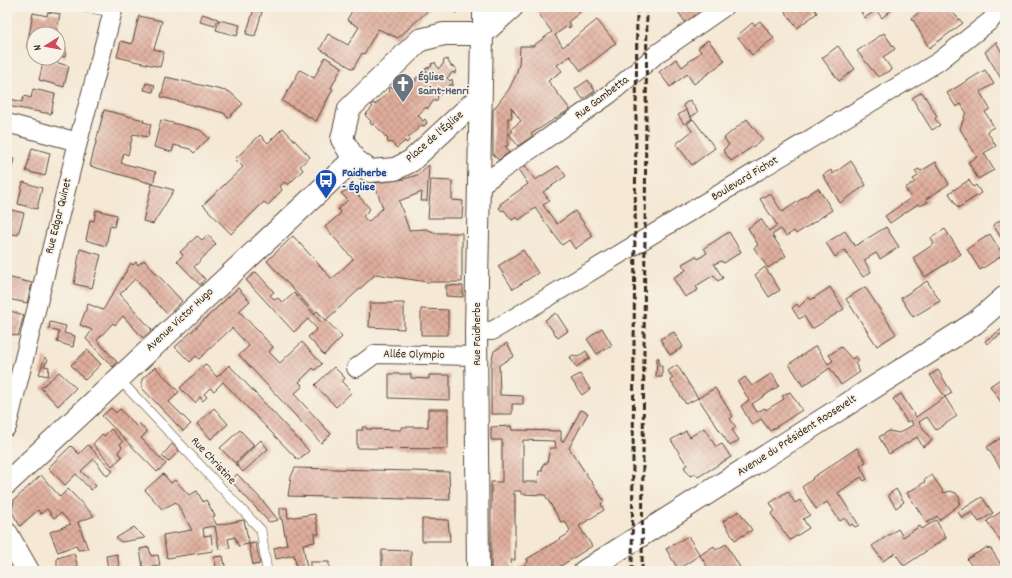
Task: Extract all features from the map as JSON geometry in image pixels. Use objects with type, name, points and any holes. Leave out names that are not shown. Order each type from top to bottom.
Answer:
[{"type":"street","points":[[480,97],[482,7]]},
{"type":"street","points":[[482,34],[512,7]]},
{"type":"street","name":"Rue Gambetta","points":[[479,186],[610,94],[658,53],[724,7]]},
{"type":"street","name":"Boulevard Fichot","points":[[476,330],[492,331],[512,320],[938,62],[990,21],[1002,7]]},
{"type":"street","name":"Rue Edgar Quinet","points":[[7,427],[78,142],[114,10]]},
{"type":"street","name":"Place de l'Église","points":[[480,97],[411,161],[395,169],[370,171],[354,159],[342,139],[350,109],[420,40],[444,34],[482,34]]},
{"type":"street","name":"Rue Faidherbe","points":[[478,571],[476,330],[480,97]]},
{"type":"street","points":[[7,123],[78,142]]},
{"type":"street","name":"Avenue Victor Hugo","points":[[7,483],[354,159]]},
{"type":"street","name":"Avenue du Président Roosevelt","points":[[585,571],[975,323],[1005,297]]},
{"type":"street","name":"Allée Olympio","points":[[356,368],[375,354],[477,356]]},
{"type":"street","points":[[7,534],[28,571]]},
{"type":"lane","points":[[83,7],[114,10]]},
{"type":"lane","name":"Rue Christine","points":[[118,378],[261,530],[267,571]]},
{"type":"building","points":[[354,7],[432,7],[398,38],[378,29],[364,54],[362,53],[353,69],[320,49],[328,34],[348,45],[359,27],[347,20]]},
{"type":"building","points":[[534,7],[586,7],[568,22],[571,26],[569,28],[567,26],[555,35],[563,47],[597,20],[616,43],[581,71],[570,56],[557,65],[562,71],[548,81],[570,109],[531,134],[533,136],[518,146],[509,134],[513,131],[511,129],[521,121],[511,107],[512,118],[508,118],[508,146],[505,146],[509,152],[499,160],[493,155],[493,110],[509,89],[516,75],[519,64],[520,46],[533,46],[552,32]]},
{"type":"building","points":[[675,7],[693,7],[700,16],[687,25]]},
{"type":"building","points":[[782,7],[813,7],[817,13],[797,28]]},
{"type":"building","points":[[869,7],[895,7],[882,18],[876,10],[865,18],[861,12]]},
{"type":"building","points":[[926,7],[947,7],[963,23],[929,48],[912,18]]},
{"type":"building","points":[[254,9],[262,12],[255,36],[246,34]]},
{"type":"building","points":[[48,12],[60,14],[58,26],[31,26],[33,13],[47,16]]},
{"type":"building","points":[[202,14],[218,19],[215,26],[200,22]]},
{"type":"building","points":[[139,16],[162,21],[154,49],[164,52],[160,67],[117,57],[121,41],[132,44]]},
{"type":"building","points":[[219,20],[240,25],[237,36],[216,30]]},
{"type":"building","points":[[760,21],[774,38],[752,55],[737,36],[752,23],[755,25]]},
{"type":"building","points":[[884,33],[895,49],[883,57],[892,70],[878,77],[857,51]]},
{"type":"building","points":[[708,40],[725,61],[694,84],[687,74],[670,87],[659,72],[676,59],[682,67],[701,52],[698,48]]},
{"type":"building","points":[[996,42],[1002,53],[1005,51],[1005,85],[985,52]]},
{"type":"building","points":[[838,46],[855,69],[839,81],[822,58]]},
{"type":"building","points":[[325,57],[342,67],[331,88],[333,89],[316,121],[282,101],[300,70],[314,78]]},
{"type":"building","name":"Église Saint-Henri","points":[[447,59],[451,66],[456,68],[455,74],[453,72],[447,78],[450,81],[452,79],[453,85],[450,85],[447,88],[448,90],[445,90],[437,97],[438,99],[436,101],[435,99],[427,109],[426,107],[418,115],[423,121],[425,119],[427,123],[424,126],[422,125],[408,138],[409,140],[407,143],[405,141],[397,148],[391,142],[389,143],[387,141],[388,139],[374,124],[372,125],[370,123],[371,121],[365,115],[373,107],[371,105],[374,103],[375,105],[390,91],[389,89],[391,87],[393,88],[394,86],[396,89],[395,90],[400,96],[409,85],[410,86],[417,80],[415,79],[417,77],[419,78],[427,71],[425,69],[432,66],[432,63],[433,64],[435,62],[438,69],[444,63],[443,61]]},
{"type":"building","points":[[42,66],[69,66],[64,87],[39,80]]},
{"type":"building","points":[[985,70],[994,84],[980,92],[990,109],[985,112],[994,127],[987,131],[996,146],[984,153],[994,170],[978,179],[968,162],[977,157],[960,129],[966,112],[961,104],[956,107],[947,93]]},
{"type":"building","points":[[166,77],[230,92],[243,104],[228,118],[224,113],[161,97]]},
{"type":"building","points":[[588,80],[595,91],[583,99],[575,89]]},
{"type":"building","points":[[146,83],[155,85],[153,92],[144,90]]},
{"type":"building","points":[[33,89],[55,94],[51,114],[7,106],[7,98],[22,102],[24,96],[31,98]]},
{"type":"building","points":[[922,92],[937,116],[935,119],[940,125],[932,130],[912,98]]},
{"type":"building","points":[[690,100],[698,112],[691,117],[683,105]]},
{"type":"building","points":[[104,110],[144,120],[143,122],[151,124],[148,137],[133,134],[128,155],[124,153],[121,163],[156,172],[153,184],[90,166]]},
{"type":"building","points":[[686,110],[692,119],[684,124],[678,115]]},
{"type":"building","points":[[693,119],[715,148],[692,165],[676,144],[692,131],[687,124]]},
{"type":"building","points":[[747,119],[763,140],[731,161],[723,150],[729,145],[724,138]]},
{"type":"building","points":[[161,120],[200,130],[209,138],[194,153],[190,149],[174,145],[172,152],[154,147]]},
{"type":"building","points":[[283,128],[310,157],[300,166],[303,170],[288,185],[285,182],[280,186],[282,190],[268,205],[264,202],[231,234],[203,205],[243,167],[235,159],[260,135],[268,143]]},
{"type":"building","points":[[32,148],[50,153],[45,176],[26,171]]},
{"type":"building","points":[[7,157],[14,159],[11,171],[7,170]]},
{"type":"building","points":[[851,161],[866,185],[840,203],[823,175],[831,170],[833,174]]},
{"type":"building","points":[[936,162],[949,184],[926,199],[928,202],[920,206],[918,204],[890,223],[885,216],[911,198],[905,188],[915,182],[913,179],[918,176],[915,171],[919,169],[921,171]]},
{"type":"building","points":[[524,164],[535,180],[558,166],[566,176],[543,192],[550,201],[543,205],[557,224],[575,211],[593,236],[575,249],[569,240],[562,245],[535,208],[519,220],[517,217],[512,220],[504,210],[502,211],[499,208],[501,206],[500,204],[528,184],[518,169]]},
{"type":"building","points":[[429,165],[427,201],[421,201],[422,192],[399,201],[409,230],[426,229],[436,233],[462,233],[462,282],[427,282],[376,274],[326,320],[317,311],[315,313],[267,261],[293,236],[332,279],[353,259],[325,227],[341,213],[338,209],[348,200],[341,193],[352,188],[370,209],[363,216],[368,222],[383,208],[374,183],[404,179],[417,175]]},
{"type":"building","points":[[431,180],[452,181],[452,200],[463,201],[462,218],[428,218]]},
{"type":"building","points":[[969,180],[973,187],[976,185],[981,193],[958,208],[949,193]]},
{"type":"building","points":[[23,182],[42,188],[37,209],[18,204]]},
{"type":"building","points":[[152,184],[174,190],[153,224],[143,221]]},
{"type":"building","points":[[818,188],[832,210],[796,234],[794,231],[786,236],[781,229],[772,235],[786,256],[768,268],[754,248],[758,245],[748,228],[761,219],[769,231],[777,225],[760,199],[770,193],[782,212]]},
{"type":"building","points":[[7,209],[24,213],[18,235],[7,233]]},
{"type":"building","points":[[96,210],[117,215],[114,227],[110,226],[106,246],[86,240],[90,220],[94,221]]},
{"type":"building","points":[[1005,217],[1005,244],[993,225]]},
{"type":"building","points":[[886,227],[899,247],[880,259],[876,253],[864,260],[871,272],[863,277],[845,250],[835,257],[826,243],[845,231],[855,246]]},
{"type":"building","points":[[945,229],[961,254],[925,277],[913,258],[934,244],[931,238]]},
{"type":"building","points":[[729,232],[741,252],[724,263],[721,261],[714,264],[723,278],[718,281],[714,275],[696,286],[698,290],[685,297],[673,278],[686,270],[682,264],[696,256],[698,259],[707,253],[704,248]]},
{"type":"building","points":[[990,234],[1003,255],[980,270],[967,249]]},
{"type":"building","points":[[208,235],[216,244],[194,267],[205,279],[200,285],[177,261],[183,255],[180,252],[197,236],[202,240]]},
{"type":"building","points":[[80,249],[101,255],[92,288],[74,284]]},
{"type":"building","points":[[523,250],[538,273],[513,289],[498,266]]},
{"type":"building","points":[[144,260],[182,301],[168,315],[135,279],[120,294],[152,330],[143,338],[123,316],[115,325],[113,323],[97,340],[117,362],[113,367],[86,339],[92,330],[80,325],[88,304],[103,310],[131,263],[133,265],[136,262],[138,265]]},
{"type":"building","points":[[765,267],[780,290],[769,297],[755,275]]},
{"type":"building","points":[[256,272],[274,292],[270,295],[275,300],[278,298],[283,303],[294,293],[322,323],[326,320],[342,337],[324,355],[308,337],[317,329],[308,319],[294,332],[246,280]]},
{"type":"building","points":[[7,277],[32,283],[27,303],[8,299],[10,289],[7,289]]},
{"type":"building","points":[[927,281],[940,301],[913,317],[901,298]]},
{"type":"building","points":[[446,285],[463,286],[463,297],[446,296]]},
{"type":"building","points":[[830,287],[844,309],[812,329],[804,316],[799,319],[792,308],[797,304],[799,307],[809,297],[811,300]]},
{"type":"building","points":[[865,287],[896,334],[877,346],[846,299]]},
{"type":"building","points":[[238,288],[250,301],[239,311],[273,347],[269,352],[280,363],[302,342],[322,364],[315,370],[313,368],[299,382],[303,386],[294,394],[331,434],[321,443],[239,355],[249,346],[232,328],[199,359],[196,356],[190,362],[175,347]]},
{"type":"building","points":[[370,303],[404,303],[404,329],[369,327]]},
{"type":"building","points":[[421,309],[448,310],[448,335],[421,335]]},
{"type":"building","points":[[7,310],[24,315],[18,336],[7,333]]},
{"type":"building","points":[[556,313],[568,331],[558,338],[545,320]]},
{"type":"building","points":[[50,322],[66,326],[64,333],[75,336],[73,347],[57,342],[59,332],[49,329]]},
{"type":"building","points":[[1005,327],[1005,331],[987,344],[985,341]]},
{"type":"building","points":[[602,328],[612,345],[597,354],[587,339]]},
{"type":"building","points":[[674,332],[683,347],[670,355],[660,339]]},
{"type":"building","points":[[507,343],[514,356],[499,365],[500,395],[523,396],[523,404],[512,404],[512,414],[491,414],[491,363],[494,351]]},
{"type":"building","points":[[816,346],[828,364],[833,361],[829,355],[841,347],[852,359],[856,356],[859,361],[855,363],[860,372],[841,385],[830,368],[803,386],[789,364]]},
{"type":"building","points":[[87,350],[101,364],[85,380],[71,365]]},
{"type":"building","points":[[586,351],[590,358],[576,367],[570,357],[573,355],[578,357]]},
{"type":"building","points":[[45,357],[48,360],[44,366],[49,367],[48,376],[39,374]]},
{"type":"building","points":[[657,358],[659,358],[659,366],[662,366],[662,377],[656,377]]},
{"type":"building","points":[[205,364],[217,377],[229,365],[309,451],[298,460],[223,382],[214,391],[210,388],[204,394],[207,397],[203,401],[200,397],[195,403],[180,388]]},
{"type":"building","points":[[677,365],[698,398],[686,404],[670,380],[673,378],[668,371]]},
{"type":"building","points":[[155,367],[179,392],[169,402],[191,424],[183,431],[142,388],[142,379]]},
{"type":"building","points":[[334,367],[345,378],[342,382],[352,392],[336,407],[315,385]]},
{"type":"building","points":[[938,370],[952,393],[945,397],[930,375]]},
{"type":"building","points":[[59,372],[76,388],[58,406],[41,388]]},
{"type":"building","points":[[772,373],[779,386],[752,404],[757,412],[765,408],[766,410],[784,399],[782,396],[790,392],[802,410],[770,431],[761,419],[752,425],[741,406],[749,400],[738,382],[745,377],[752,386]]},
{"type":"building","points":[[389,374],[411,374],[411,378],[429,379],[429,375],[450,375],[450,400],[389,398]]},
{"type":"building","points":[[580,374],[590,389],[582,395],[571,379]]},
{"type":"building","points":[[1005,376],[1005,408],[990,386]]},
{"type":"building","points":[[715,388],[733,416],[730,419],[736,427],[732,430],[739,440],[730,446],[698,398]]},
{"type":"building","points":[[901,394],[916,417],[945,397],[957,416],[936,430],[927,417],[919,422],[932,441],[923,447],[917,437],[889,454],[879,437],[889,431],[899,433],[913,425],[911,420],[907,422],[893,399]]},
{"type":"building","points":[[111,408],[116,413],[120,409],[136,426],[139,423],[147,432],[141,438],[166,464],[157,472],[102,416]]},
{"type":"building","points":[[214,408],[228,424],[211,439],[197,424]]},
{"type":"building","points":[[428,409],[448,409],[448,449],[357,448],[357,430],[363,430],[362,427],[366,427],[366,429],[401,430],[401,427],[428,427]]},
{"type":"building","points":[[581,410],[588,413],[569,448],[604,501],[601,504],[604,510],[579,526],[592,546],[553,571],[516,571],[528,562],[527,559],[568,534],[570,530],[565,521],[561,522],[545,495],[521,494],[521,491],[513,491],[513,494],[515,494],[515,560],[511,560],[512,571],[491,571],[491,482],[502,482],[502,440],[491,440],[491,427],[511,426],[512,430],[561,431],[561,441],[563,442]],"holes":[[[523,440],[555,441],[556,448],[550,448],[547,463],[543,464],[542,471],[539,471],[538,482],[523,482]]]},
{"type":"building","points":[[704,428],[716,447],[722,444],[731,457],[698,477],[696,474],[690,476],[684,467],[687,465],[671,440],[686,431],[690,437]]},
{"type":"building","points":[[111,429],[123,442],[120,444],[122,447],[118,452],[122,457],[112,466],[93,444],[102,434],[104,436]]},
{"type":"building","points":[[240,430],[254,445],[235,463],[220,448]]},
{"type":"building","points":[[1005,435],[1005,475],[987,447]]},
{"type":"building","points":[[261,440],[268,449],[243,472],[236,464]]},
{"type":"building","points":[[172,444],[179,451],[168,462],[162,456]]},
{"type":"building","points":[[88,445],[113,471],[107,476],[94,459],[81,471],[96,486],[91,490],[76,474],[65,485],[48,468],[71,446],[79,454]]},
{"type":"building","points":[[857,448],[866,462],[860,466],[867,479],[864,481],[861,477],[838,493],[859,525],[855,527],[852,524],[850,526],[845,518],[840,521],[827,502],[816,509],[802,487],[813,479],[812,478]]},
{"type":"building","points":[[295,468],[449,472],[450,500],[288,496],[291,477]]},
{"type":"building","points":[[163,474],[171,483],[175,480],[189,495],[197,491],[203,502],[206,500],[215,516],[212,517],[217,525],[244,520],[249,544],[238,546],[235,537],[228,539],[230,548],[219,549],[215,526],[203,528],[204,536],[211,535],[213,551],[167,558],[163,535],[192,530],[176,502],[162,509],[145,490]]},
{"type":"building","points":[[237,474],[263,501],[278,520],[269,522],[231,481]]},
{"type":"building","points":[[41,475],[60,497],[68,489],[94,516],[78,522],[88,549],[78,550],[76,545],[58,552],[50,532],[71,524],[61,513],[54,518],[47,509],[41,514],[38,510],[20,526],[12,512],[14,500]]},
{"type":"building","points":[[932,475],[944,493],[950,491],[956,493],[960,499],[959,505],[939,520],[937,516],[927,523],[907,493],[925,482],[924,480]]},
{"type":"building","points":[[896,489],[904,502],[896,508],[888,495]]},
{"type":"building","points":[[788,491],[795,503],[800,500],[810,515],[803,519],[809,528],[790,540],[771,514],[775,511],[770,503]]},
{"type":"building","points":[[982,497],[993,513],[979,522],[972,512],[962,518],[958,512]]},
{"type":"building","points":[[280,508],[287,508],[288,518],[315,514],[319,534],[314,534],[315,542],[303,544],[307,569],[297,569],[294,555],[276,559],[274,548],[287,545],[282,519],[280,519]]},
{"type":"building","points":[[1005,509],[1005,548],[987,521]]},
{"type":"building","points":[[739,511],[752,530],[735,540],[723,521]]},
{"type":"building","points":[[422,519],[448,520],[450,541],[422,541]]},
{"type":"building","points":[[936,520],[946,538],[904,566],[895,553],[883,561],[872,546],[898,529],[903,537],[920,526],[922,529]]},
{"type":"building","points":[[134,527],[145,538],[121,542],[116,538]]},
{"type":"building","points":[[688,536],[700,555],[678,569],[666,549]]},
{"type":"building","points":[[256,543],[260,564],[253,565],[249,544]]},
{"type":"building","points":[[726,544],[741,569],[738,571],[710,571],[700,555],[714,546],[716,550]]},
{"type":"building","points":[[149,547],[151,556],[158,555],[160,566],[150,567],[151,571],[133,571],[143,568],[140,549]]},
{"type":"building","points":[[986,548],[991,549],[1005,571],[975,571],[967,559]]},
{"type":"building","points":[[382,550],[411,551],[411,570],[382,570]]},
{"type":"building","points":[[74,553],[79,571],[57,571],[57,558]]},
{"type":"building","points":[[117,554],[120,571],[106,571],[108,569],[106,556]]},
{"type":"building","points":[[223,556],[226,571],[217,571],[214,557]]},
{"type":"building","points":[[310,562],[329,562],[329,569],[310,569]]},
{"type":"railway","points":[[632,571],[637,7]]},
{"type":"railway","points":[[642,571],[647,7]]},
{"type":"place","name":"Église Saint-Henri","points":[[403,104]]},
{"type":"place","name":"Faidherbe - Église","points":[[326,200]]}]
